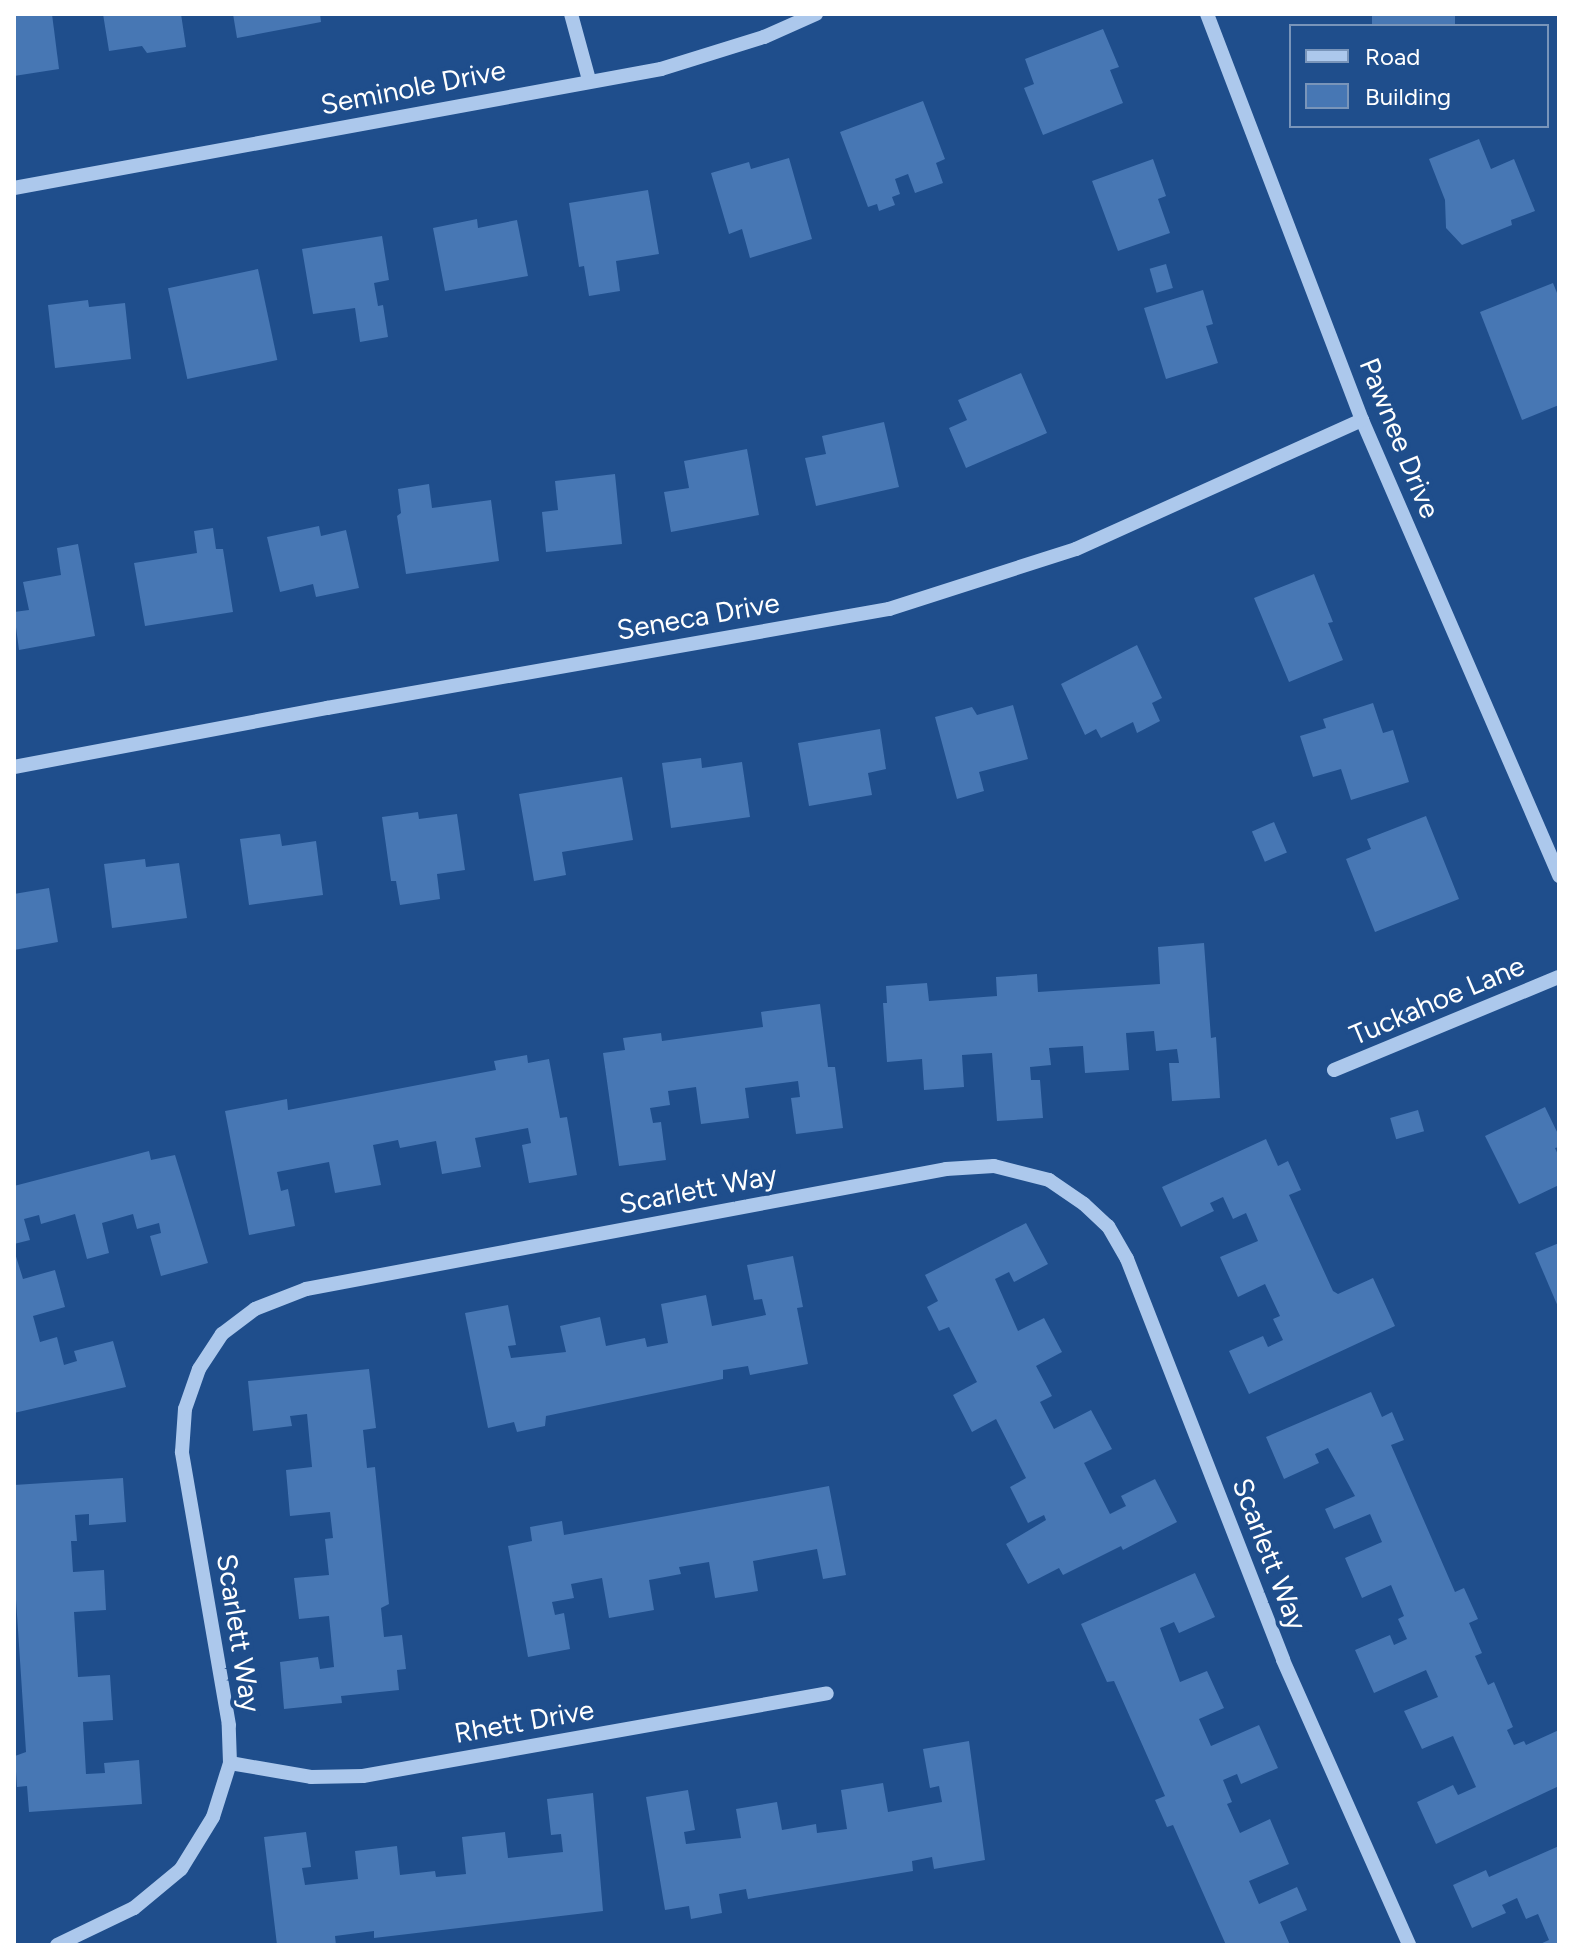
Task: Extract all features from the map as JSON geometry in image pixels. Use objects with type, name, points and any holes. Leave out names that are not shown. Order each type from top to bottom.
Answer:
[{"type":"street","points":[[571,14],[589,80]]},
{"type":"street","name":"Seminole Drive","points":[[14,188],[661,69],[764,37],[816,14]]},
{"type":"street","name":"Pawnee Drive","points":[[1207,14],[1362,420],[1559,876]]},
{"type":"street","name":"Seneca Drive","points":[[14,767],[327,708],[889,609],[1076,549],[1362,420]]},
{"type":"street","name":"Tuckahoe Lane","points":[[1334,1070],[1559,977]]},
{"type":"street","name":"Scarlett Way","points":[[57,1945],[134,1908],[181,1869],[213,1817],[230,1763],[229,1725],[182,1452],[185,1409],[199,1369],[222,1334],[255,1309],[306,1289],[946,1169],[994,1166],[1049,1180],[1084,1204],[1108,1226],[1127,1259],[1283,1660],[1409,1945]]},
{"type":"street","name":"Rhett Drive","points":[[230,1763],[311,1777],[363,1776],[827,1693]]},
{"type":"building","points":[[14,14],[52,14],[59,69],[14,76]]},
{"type":"building","points":[[103,14],[181,14],[186,47],[147,53],[142,46],[109,51]]},
{"type":"building","points":[[233,14],[320,14],[321,22],[237,38]]},
{"type":"building","points":[[1372,14],[1455,14],[1455,24],[1372,24]]},
{"type":"building","points":[[1103,29],[1119,67],[1110,70],[1123,103],[1043,135],[1024,88],[1034,84],[1025,59]]},
{"type":"building","points":[[923,101],[945,159],[936,163],[943,183],[915,193],[908,174],[895,179],[900,194],[892,197],[895,205],[879,211],[877,204],[868,207],[840,132]]},
{"type":"building","points":[[1479,139],[1491,169],[1514,159],[1535,211],[1511,220],[1512,225],[1462,245],[1446,228],[1445,200],[1429,159]]},
{"type":"building","points":[[789,158],[812,239],[750,258],[742,229],[729,234],[711,173],[749,162],[751,169]]},
{"type":"building","points":[[1153,159],[1166,196],[1158,199],[1170,233],[1118,251],[1092,181]]},
{"type":"building","points":[[648,190],[659,254],[616,261],[620,291],[589,296],[584,266],[579,267],[569,203]]},
{"type":"building","points":[[477,219],[478,228],[517,220],[528,276],[445,291],[433,228]]},
{"type":"building","points":[[382,236],[389,280],[374,283],[378,306],[383,305],[388,337],[360,342],[355,308],[313,314],[302,249]]},
{"type":"building","points":[[1166,264],[1173,288],[1157,293],[1150,269]]},
{"type":"building","points":[[258,269],[277,360],[187,379],[168,288]]},
{"type":"building","points":[[1553,283],[1559,298],[1559,405],[1522,420],[1480,312]]},
{"type":"building","points":[[1203,290],[1213,324],[1206,326],[1218,363],[1166,379],[1144,308]]},
{"type":"building","points":[[88,300],[89,307],[125,303],[131,359],[55,368],[48,305]]},
{"type":"building","points":[[1021,373],[1047,433],[966,468],[949,428],[967,420],[958,400]]},
{"type":"building","points":[[884,422],[899,487],[816,506],[805,458],[826,454],[822,436]]},
{"type":"building","points":[[747,449],[759,515],[671,532],[664,492],[689,488],[684,461]]},
{"type":"building","points":[[615,474],[622,544],[546,552],[542,512],[558,510],[555,481]]},
{"type":"building","points":[[429,484],[432,508],[491,500],[499,561],[406,574],[397,516],[401,513],[398,489]]},
{"type":"building","points":[[319,526],[321,536],[346,530],[359,588],[316,597],[313,584],[280,592],[267,537]]},
{"type":"building","points":[[213,528],[216,549],[223,549],[233,612],[145,626],[134,563],[197,553],[194,531]]},
{"type":"building","points":[[78,544],[95,636],[19,650],[14,612],[29,610],[23,582],[61,575],[57,548]]},
{"type":"building","points":[[1314,574],[1333,622],[1328,623],[1343,660],[1289,682],[1254,598]]},
{"type":"building","points":[[1137,645],[1162,698],[1152,703],[1160,721],[1137,733],[1133,722],[1101,738],[1096,729],[1085,735],[1061,684]]},
{"type":"building","points":[[1373,703],[1383,733],[1393,730],[1409,782],[1351,800],[1341,769],[1313,777],[1300,736],[1326,728],[1323,719]]},
{"type":"building","points":[[1013,705],[1028,759],[979,772],[984,791],[957,799],[935,717],[972,707],[977,715]]},
{"type":"building","points":[[880,729],[886,769],[868,773],[872,795],[809,806],[798,743]]},
{"type":"building","points":[[701,758],[702,768],[742,762],[750,817],[671,828],[662,763]]},
{"type":"building","points":[[622,777],[633,840],[562,852],[566,875],[534,881],[519,794]]},
{"type":"building","points":[[418,812],[419,819],[457,814],[465,870],[437,874],[440,899],[400,905],[396,881],[391,881],[382,817]]},
{"type":"building","points":[[1426,816],[1459,899],[1375,932],[1346,859],[1371,849],[1367,839]]},
{"type":"building","points":[[1274,822],[1287,852],[1265,862],[1252,831]]},
{"type":"building","points":[[280,834],[282,846],[316,841],[323,895],[249,905],[240,839]]},
{"type":"building","points":[[145,859],[146,867],[179,863],[187,918],[112,928],[104,864]]},
{"type":"building","points":[[49,888],[58,942],[14,950],[14,894]]},
{"type":"building","points":[[1204,943],[1211,1038],[1216,1037],[1220,1098],[1172,1101],[1169,1063],[1179,1063],[1177,1049],[1156,1051],[1154,1031],[1126,1033],[1129,1070],[1085,1073],[1083,1046],[1049,1048],[1051,1065],[1030,1067],[1031,1080],[1040,1080],[1043,1118],[997,1121],[992,1053],[962,1055],[964,1087],[924,1090],[922,1059],[887,1062],[883,1003],[887,1003],[886,986],[927,983],[929,1001],[997,996],[996,977],[1037,974],[1038,992],[1160,984],[1158,947]]},
{"type":"building","points":[[820,1004],[828,1067],[835,1067],[843,1128],[796,1134],[791,1098],[800,1097],[798,1081],[745,1088],[749,1118],[701,1124],[696,1087],[668,1091],[670,1105],[650,1108],[653,1123],[661,1122],[666,1160],[619,1166],[603,1053],[625,1050],[623,1038],[661,1033],[662,1041],[763,1027],[761,1012]]},
{"type":"building","points":[[527,1055],[528,1063],[549,1059],[560,1118],[567,1117],[577,1175],[529,1183],[522,1145],[531,1143],[528,1128],[475,1138],[481,1167],[442,1174],[436,1141],[400,1148],[398,1140],[373,1145],[381,1185],[335,1193],[329,1162],[277,1172],[281,1191],[288,1189],[295,1226],[249,1235],[225,1111],[287,1099],[288,1110],[496,1070],[494,1061]]},
{"type":"building","points":[[1545,1107],[1559,1136],[1559,1147],[1555,1148],[1559,1157],[1559,1185],[1519,1204],[1485,1136]]},
{"type":"building","points":[[1418,1110],[1424,1131],[1396,1139],[1390,1118]]},
{"type":"building","points":[[1266,1139],[1278,1166],[1288,1161],[1301,1190],[1289,1195],[1333,1291],[1338,1294],[1373,1278],[1395,1326],[1249,1394],[1229,1351],[1263,1336],[1268,1347],[1283,1340],[1273,1319],[1280,1316],[1265,1284],[1238,1297],[1220,1257],[1258,1241],[1246,1213],[1233,1219],[1223,1197],[1210,1203],[1214,1211],[1181,1227],[1162,1187]]},
{"type":"building","points":[[149,1151],[151,1160],[175,1155],[208,1263],[161,1276],[150,1236],[161,1233],[159,1223],[137,1229],[133,1214],[102,1223],[109,1253],[87,1259],[75,1214],[41,1224],[39,1215],[24,1219],[30,1240],[14,1244],[14,1186]]},
{"type":"building","points":[[1026,1223],[1048,1264],[1014,1282],[1009,1272],[995,1279],[1018,1331],[1044,1318],[1062,1352],[1036,1366],[1052,1396],[1040,1402],[1054,1429],[1091,1410],[1112,1449],[1084,1463],[1110,1514],[1126,1506],[1121,1496],[1155,1479],[1177,1522],[1123,1550],[1121,1546],[1063,1575],[1059,1568],[1028,1584],[1006,1544],[1046,1520],[1044,1515],[1028,1523],[1010,1487],[1026,1478],[996,1419],[972,1432],[953,1395],[977,1382],[949,1327],[939,1331],[927,1307],[938,1301],[925,1275]]},
{"type":"building","points":[[1559,1243],[1559,1309],[1535,1253]]},
{"type":"building","points":[[14,1250],[23,1279],[55,1270],[65,1307],[33,1316],[40,1342],[57,1337],[64,1365],[77,1361],[74,1351],[113,1341],[126,1387],[14,1413]]},
{"type":"building","points":[[793,1256],[803,1307],[797,1308],[808,1364],[750,1375],[748,1366],[723,1370],[723,1379],[546,1416],[545,1426],[517,1432],[514,1422],[488,1428],[465,1313],[508,1305],[516,1345],[508,1346],[511,1358],[566,1352],[560,1326],[600,1317],[606,1346],[645,1338],[647,1347],[668,1343],[661,1304],[706,1295],[712,1326],[766,1315],[762,1299],[754,1300],[747,1265]]},
{"type":"building","points":[[369,1369],[376,1428],[363,1430],[367,1468],[375,1467],[389,1604],[381,1608],[384,1637],[402,1635],[406,1669],[397,1670],[399,1690],[341,1696],[342,1703],[284,1709],[280,1662],[318,1657],[320,1669],[334,1667],[329,1616],[299,1619],[294,1578],[329,1575],[325,1539],[333,1538],[330,1512],[290,1516],[286,1470],[312,1467],[307,1414],[290,1416],[292,1426],[253,1431],[248,1381]]},
{"type":"building","points":[[1371,1392],[1382,1417],[1392,1412],[1404,1440],[1391,1445],[1455,1592],[1464,1588],[1478,1619],[1469,1623],[1482,1653],[1475,1656],[1488,1685],[1494,1682],[1513,1727],[1507,1730],[1514,1745],[1524,1741],[1526,1745],[1559,1730],[1559,1786],[1436,1844],[1417,1802],[1453,1785],[1458,1795],[1476,1787],[1453,1736],[1422,1749],[1404,1711],[1438,1697],[1426,1670],[1374,1693],[1355,1650],[1390,1635],[1394,1645],[1407,1639],[1398,1619],[1404,1616],[1391,1585],[1362,1598],[1345,1558],[1382,1542],[1370,1514],[1334,1529],[1325,1509],[1355,1496],[1328,1448],[1315,1454],[1319,1463],[1284,1479],[1266,1437]]},
{"type":"building","points":[[123,1478],[126,1522],[89,1525],[89,1514],[75,1515],[77,1541],[71,1541],[73,1572],[104,1570],[106,1610],[74,1612],[78,1677],[110,1675],[113,1720],[83,1722],[86,1774],[105,1773],[104,1763],[139,1760],[142,1804],[29,1812],[27,1786],[17,1787],[15,1756],[26,1752],[14,1569],[14,1485]]},
{"type":"building","points":[[829,1486],[846,1575],[823,1579],[817,1549],[753,1561],[758,1591],[715,1598],[709,1562],[679,1567],[681,1574],[649,1580],[654,1610],[609,1618],[602,1578],[571,1584],[574,1598],[552,1602],[555,1615],[564,1613],[570,1649],[528,1657],[508,1546],[532,1541],[530,1527],[562,1521],[564,1535]]},
{"type":"building","points":[[1195,1573],[1215,1617],[1179,1633],[1174,1622],[1160,1628],[1180,1682],[1207,1671],[1224,1708],[1199,1719],[1211,1746],[1259,1725],[1278,1768],[1241,1784],[1237,1774],[1223,1780],[1232,1802],[1227,1804],[1240,1833],[1270,1819],[1289,1864],[1249,1881],[1259,1904],[1297,1887],[1307,1910],[1280,1922],[1290,1945],[1226,1945],[1173,1825],[1167,1827],[1155,1800],[1165,1796],[1114,1681],[1107,1682],[1081,1624]]},
{"type":"building","points":[[969,1741],[985,1860],[934,1869],[932,1857],[912,1861],[913,1871],[748,1899],[746,1889],[719,1894],[722,1913],[691,1919],[689,1906],[665,1910],[646,1797],[688,1790],[695,1830],[684,1832],[686,1844],[741,1838],[736,1809],[777,1802],[782,1830],[816,1824],[817,1833],[847,1829],[841,1790],[883,1783],[888,1812],[942,1802],[939,1786],[930,1788],[923,1749]]},
{"type":"building","points":[[593,1793],[603,1911],[374,1938],[374,1931],[335,1936],[336,1945],[277,1945],[264,1837],[306,1832],[311,1867],[302,1868],[305,1885],[358,1879],[355,1851],[397,1846],[400,1875],[435,1871],[436,1877],[466,1874],[462,1837],[505,1832],[508,1858],[563,1852],[561,1834],[551,1835],[547,1799]]},
{"type":"building","points":[[1559,1846],[1559,1945],[1538,1945],[1549,1940],[1538,1914],[1526,1919],[1517,1898],[1502,1905],[1506,1913],[1472,1928],[1453,1885],[1486,1870],[1489,1877]]}]
